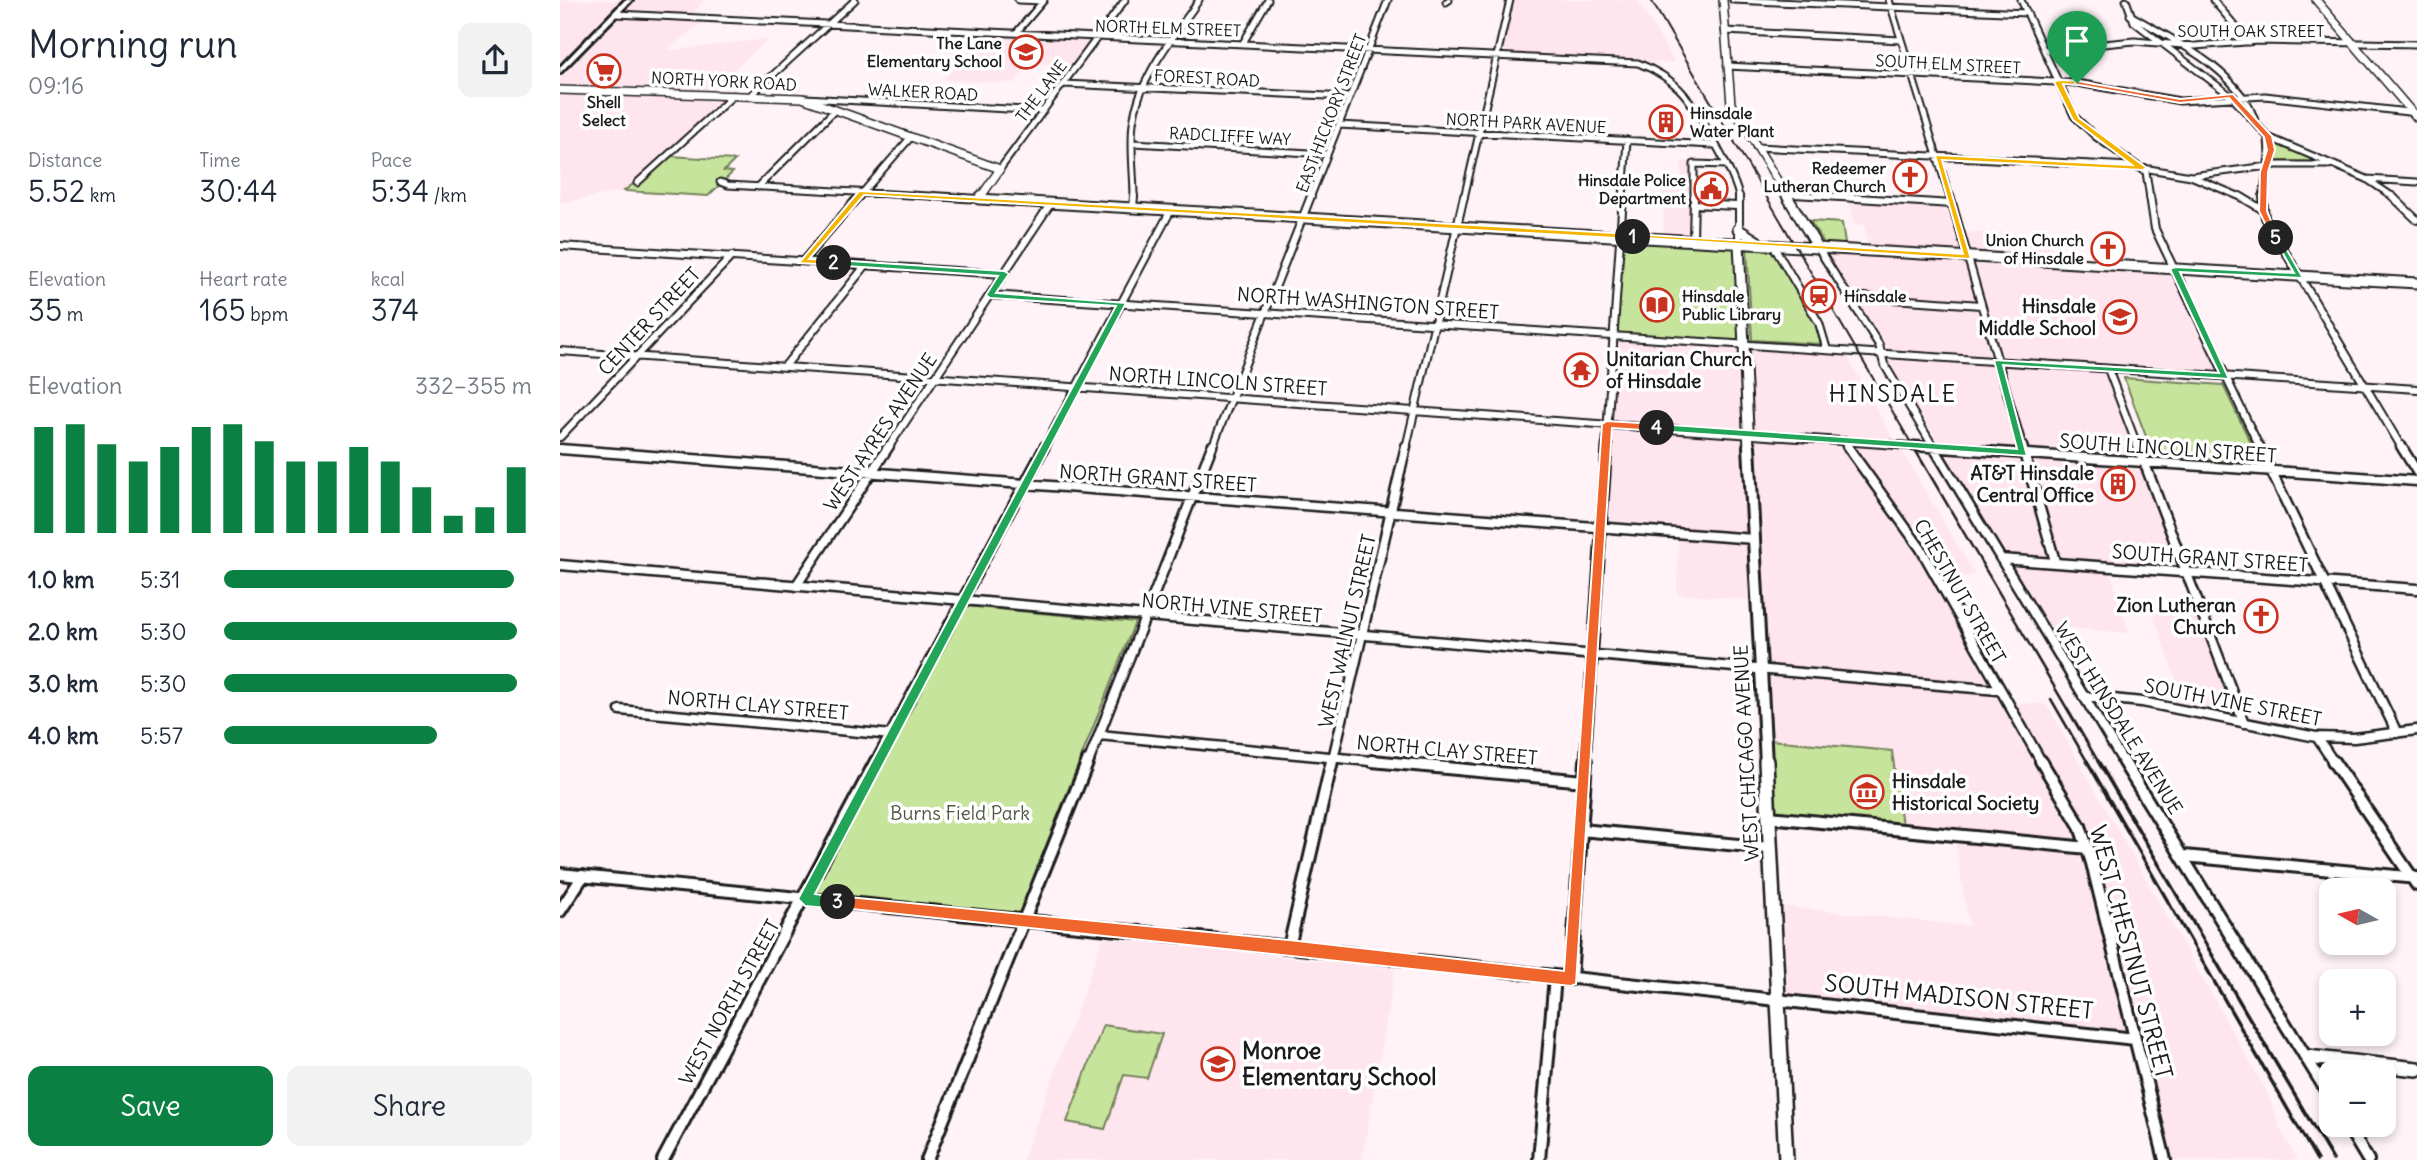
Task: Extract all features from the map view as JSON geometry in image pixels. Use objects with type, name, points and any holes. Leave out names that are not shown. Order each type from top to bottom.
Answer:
[{"type":"main road","points":[[560,71],[629,0]]},
{"type":"main road","points":[[1723,0],[1731,104],[1818,248]]},
{"type":"main road","points":[[2316,0],[2416,115]]},
{"type":"main road","name":"NORTH YORK ROAD","points":[[560,90],[802,98],[1000,169]]},
{"type":"main road","name":"THE LANE","points":[[979,199],[1000,169]]},
{"type":"main road","points":[[979,199],[2417,283]]},
{"type":"main road","points":[[1738,229],[1750,239],[1773,245]]},
{"type":"main road","name":"WEST CHICAGO AVENUE","points":[[1739,243],[1786,1160]]},
{"type":"main road","points":[[2306,1057],[2417,1069]]},
{"type":"street","points":[[751,95],[855,0]]},
{"type":"street","points":[[1018,0],[1044,1]]},
{"type":"street","name":"THE LANE","points":[[1000,169],[1125,0]]},
{"type":"street","points":[[1133,208],[1135,110],[1144,88],[1199,0]]},
{"type":"street","points":[[1243,43],[1268,0]]},
{"type":"street","name":"EAST HICKORY STREET","points":[[928,1160],[1025,922],[1388,0]]},
{"type":"street","name":"WEST WALNUT STREET","points":[[1289,947],[1510,0]]},
{"type":"street","points":[[1733,0],[2027,13]]},
{"type":"street","points":[[1889,0],[1968,257],[2055,561]]},
{"type":"street","points":[[2021,0],[2076,119],[2118,153],[2143,168],[2152,222],[2397,733]]},
{"type":"street","points":[[2126,0],[2128,14],[2138,26],[2231,96],[2268,136],[2367,180],[2399,201],[2417,220]]},
{"type":"street","points":[[2213,0],[2249,42]]},
{"type":"street","points":[[1016,33],[1044,1]]},
{"type":"street","name":"NORTH ELM STREET","points":[[615,14],[1638,63],[1656,71],[1683,92],[1727,165],[1740,189],[1737,206],[1739,243]]},
{"type":"street","points":[[2128,14],[2183,45],[2243,95],[2255,108],[2256,124]]},
{"type":"street","points":[[1725,32],[1901,40]]},
{"type":"street","name":"SOUTH OAK STREET","points":[[2044,50],[2113,42],[2221,46],[2249,42],[2417,44]]},
{"type":"street","name":"SOUTH ELM STREET","points":[[1727,66],[2092,84],[2180,101],[2243,95],[2416,115]]},
{"type":"street","name":"FOREST ROAD","points":[[1064,84],[1350,97]]},
{"type":"street","points":[[637,183],[734,94]]},
{"type":"street","name":"WALKER ROAD","points":[[802,98],[1043,111]]},
{"type":"street","points":[[758,187],[834,111]]},
{"type":"street","name":"NORTH PARK AVENUE","points":[[1339,125],[1713,145]]},
{"type":"street","points":[[2263,211],[2266,166],[2271,150],[2268,136]]},
{"type":"street","points":[[803,261],[911,137]]},
{"type":"street","points":[[1571,979],[1627,141]]},
{"type":"street","name":"RADCLIFFE WAY","points":[[1133,143],[1327,154]]},
{"type":"street","points":[[1756,147],[2143,168],[2191,176],[2231,191],[2263,211],[2417,472]]},
{"type":"street","points":[[1693,240],[1694,164],[1727,165]]},
{"type":"street","points":[[2191,176],[2266,166],[2329,165]]},
{"type":"street","points":[[2367,180],[2417,182]]},
{"type":"street","points":[[720,182],[758,187],[979,199]]},
{"type":"street","points":[[1785,194],[1952,204]]},
{"type":"street","name":"WEST AYRES AVENUE","points":[[796,586],[1051,203]]},
{"type":"street","points":[[1693,204],[1737,206]]},
{"type":"street","name":"WEST NORTH STREET","points":[[663,1160],[805,899],[1171,210]]},
{"type":"street","points":[[1773,245],[1819,323],[1826,350]]},
{"type":"street","points":[[560,246],[1004,274]]},
{"type":"street","name":"WEST HINSDALE AVENUE","points":[[1818,248],[1879,345],[1881,354],[1935,447],[2083,696],[2319,1078]]},
{"type":"street","name":"CENTER STREET","points":[[560,437],[732,257]]},
{"type":"street","points":[[785,366],[866,265]]},
{"type":"street","name":"NORTH WASHINGTON STREET","points":[[990,295],[2417,389]]},
{"type":"street","points":[[1849,296],[1981,305]]},
{"type":"street","name":"NORTH LINCOLN STREET","points":[[560,351],[1748,434]]},
{"type":"street","points":[[2108,369],[2244,723]]},
{"type":"street","name":"SOUTH LINCOLN STREET","points":[[1748,434],[2417,481]]},
{"type":"street","name":"CHESTNUT STREET","points":[[1843,441],[1921,549],[1998,690]]},
{"type":"street","name":"NORTH GRANT STREET","points":[[560,449],[1754,539]]},
{"type":"street","name":"SOUTH GRANT STREET","points":[[2001,559],[2417,589]]},
{"type":"street","name":"NORTH VINE STREET","points":[[560,565],[1761,669]]},
{"type":"street","points":[[1761,669],[1998,690]]},
{"type":"street","name":"WEST CHESTNUT STREET","points":[[1998,690],[2080,826],[2088,848],[2165,1160]]},
{"type":"street","name":"SOUTH VINE STREET","points":[[2083,696],[2158,705],[2318,737],[2417,730]]},
{"type":"street","name":"NORTH CLAY STREET","points":[[620,710],[892,735]]},
{"type":"street","name":"NORTH CLAY STREET","points":[[1099,735],[1584,781]]},
{"type":"street","points":[[2318,737],[2415,880]]},
{"type":"street","points":[[1769,817],[2088,848]]},
{"type":"street","points":[[1581,830],[1770,848]]},
{"type":"street","points":[[2184,856],[2415,880]]},
{"type":"street","name":"SOUTH MADISON STREET","points":[[560,874],[1289,947],[2135,1039]]},
{"type":"street","points":[[560,911],[583,876]]},
{"type":"street","points":[[1539,1160],[1555,977]]},
{"type":"street","points":[[2354,1137],[2368,1160]]},
{"type":"shaded area","points":[[560,0],[625,0],[560,63]]},
{"type":"shaded area","points":[[634,0],[704,0],[691,16],[708,17],[666,51],[769,39],[709,91],[560,87],[560,79]]},
{"type":"shaded area","points":[[1510,0],[1637,0],[1675,63],[1498,55]]},
{"type":"shaded area","name":"The Lane Elementary School","points":[[982,36],[1093,41],[1074,65],[1030,63],[1015,83],[944,80]]},
{"type":"shaded area","points":[[560,92],[736,97],[624,191],[560,203]]},
{"type":"shaded area","points":[[1681,161],[1692,162],[1691,237],[1663,235],[1664,200],[1659,188],[1665,188],[1665,178],[1682,179]]},
{"type":"shaded area","points":[[1850,200],[1950,205],[1965,255],[1869,249],[1864,225],[1854,224]]},
{"type":"shaded area","points":[[1964,232],[2047,236],[2056,261],[1971,255]]},
{"type":"shaded area","points":[[1824,250],[1964,259],[1991,358],[1886,350]]},
{"type":"shaded area","name":"Hinsdale Middle School","points":[[1970,258],[2172,271],[2218,373],[2000,359]]},
{"type":"shaded area","points":[[1616,337],[1741,347],[1748,534],[1605,524]]},
{"type":"shaded area","points":[[1748,347],[1846,354],[1895,442],[1751,431]]},
{"type":"shaded area","points":[[1885,357],[1994,364],[2017,449],[1939,443]]},
{"type":"shaded area","points":[[2001,364],[2108,371],[2141,459],[2026,451]]},
{"type":"shaded area","points":[[1752,437],[1842,444],[1922,556],[1992,686],[1765,664]]},
{"type":"shaded area","points":[[1849,444],[1900,448],[1975,575],[1941,579]]},
{"type":"shaded area","points":[[1942,451],[2020,457],[2049,557],[2006,554]]},
{"type":"shaded area","points":[[2029,457],[2143,465],[2182,568],[2058,558]]},
{"type":"shaded area","points":[[1678,538],[1751,543],[1754,600],[1677,594]]},
{"type":"shaded area","points":[[2008,560],[2109,568],[2129,633],[2047,626]]},
{"type":"shaded area","points":[[2152,611],[2197,614],[2235,716],[2185,706]]},
{"type":"shaded area","points":[[1766,674],[1995,695],[2080,841],[1902,825],[1891,751],[1770,740]]},
{"type":"shaded area","points":[[2008,703],[2046,704],[2267,1092],[2282,1133],[2298,1160],[2169,1160],[2094,851]]},
{"type":"shaded area","points":[[1955,841],[2083,854],[2125,1031],[1784,996],[1779,906],[1969,926]]},
{"type":"shaded area","name":"Monroe Elementary School","points":[[1103,938],[1395,969],[1362,1160],[1023,1160]]},
{"type":"green space","points":[[2276,143],[2316,161],[2316,162],[2276,161]]},
{"type":"green space","points":[[670,156],[735,160],[724,171],[733,172],[708,196],[624,191]]},
{"type":"green space","points":[[1810,221],[1842,223],[1845,244],[1824,243]]},
{"type":"green space","points":[[1623,239],[1736,246],[1739,342],[1616,333]]},
{"type":"green space","points":[[1747,248],[1772,248],[1814,319],[1821,344],[1752,340]]},
{"type":"green space","points":[[2124,378],[2223,385],[2260,462],[2153,455]]},
{"type":"green space","name":"Burns Field Park","points":[[966,606],[1135,622],[1018,916],[813,894]]},
{"type":"green space","points":[[1770,740],[1892,751],[1902,825],[1774,813]]},
{"type":"green space","points":[[1103,1025],[1162,1034],[1147,1078],[1124,1075],[1105,1129],[1067,1122]]},
{"type":"railway","points":[[1651,0],[1914,448]]},
{"type":"railway","points":[[1913,446],[2099,763]]},
{"type":"railway","points":[[2051,699],[2088,763]]},
{"type":"railway","points":[[2087,761],[2317,1160]]},
{"type":"railway","points":[[2098,761],[2333,1160]]},
{"type":"place","name":"The Lane Elementary School","points":[[1026,52]]},
{"type":"place","name":"Shell Select","points":[[604,71]]},
{"type":"place","name":"Hinsdale Water Plant","points":[[1666,122]]},
{"type":"place","name":"Redeemer Lutheran Church","points":[[1910,177]]},
{"type":"place","name":"Hinsdale Police Department","points":[[1711,189]]},
{"type":"place","name":"Union Church of Hinsdale","points":[[2108,249]]},
{"type":"place","name":"Hinsdale","points":[[1819,296]]},
{"type":"place","name":"Hinsdale Public Library","points":[[1657,305]]},
{"type":"place","name":"Hinsdale Middle School","points":[[2120,317]]},
{"type":"place","name":"Unitarian Church of Hinsdale","points":[[1581,370]]},
{"type":"place","name":"AT&T Hinsdale Central Office","points":[[2118,484]]},
{"type":"place","name":"Zion Lutheran Church","points":[[2261,616]]},
{"type":"place","name":"Hinsdale Historical Society","points":[[1867,792]]},
{"type":"place","name":"Monroe Elementary School","points":[[1218,1064]]},
{"type":"district","name":"HINSDALE","points":[[1893,394]]},
{"type":"route","points":[[2058,82],[2077,83],[2180,101],[2231,96],[2268,136],[2271,150],[2263,180],[2263,214],[2300,276],[2175,269],[2226,377],[1997,362],[2023,453],[1607,424],[1571,979],[1289,947],[805,899],[1122,303],[990,295],[1004,274],[803,261],[862,192],[1968,257],[1938,157],[2143,168],[2127,160],[2076,119],[2058,82]]}]
